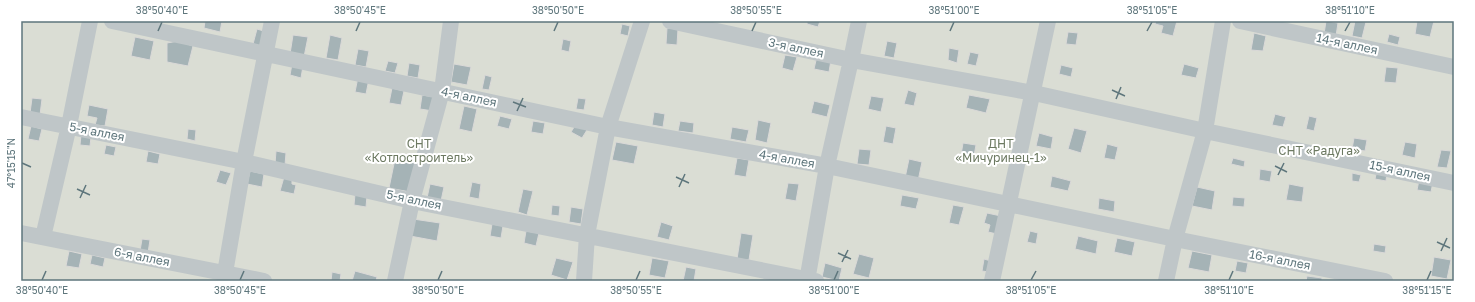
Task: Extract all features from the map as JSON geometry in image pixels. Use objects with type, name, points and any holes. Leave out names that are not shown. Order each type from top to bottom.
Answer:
[{"type":"street","points":[[43,237],[69,126],[90,21]]},
{"type":"street","name":"4-я аллея","points":[[112,21],[608,127],[827,166],[1009,204]]},
{"type":"street","points":[[225,272],[244,162],[272,21]]},
{"type":"street","points":[[395,281],[412,200],[442,92],[451,21]]},
{"type":"street","points":[[584,281],[587,235],[608,127],[642,21]]},
{"type":"street","name":"3-я аллея","points":[[670,21],[851,60],[1034,93]]},
{"type":"street","points":[[810,280],[827,166],[859,21]]},
{"type":"street","points":[[992,281],[1034,93],[1048,21]]},
{"type":"street","points":[[1166,281],[1175,239],[1205,131],[1223,21]]},
{"type":"street","name":"14-я аллея","points":[[1240,21],[1454,67]]},
{"type":"street","name":"15-я аллея","points":[[1034,93],[1205,131],[1454,183]]},
{"type":"street","name":"5-я аллея","points":[[21,118],[69,126],[244,162],[412,200],[810,280]]},
{"type":"street","name":"16-я аллея","points":[[1009,204],[1385,281]]},
{"type":"street","name":"6-я аллея","points":[[21,233],[225,272],[264,281]]},
{"type":"green space","points":[[21,21],[1454,21],[1454,281],[21,281]]},
{"type":"building","points":[[205,21],[222,21],[220,32],[204,28]]},
{"type":"building","points":[[807,21],[820,21],[818,27],[807,24]]},
{"type":"building","points":[[1156,21],[1177,21],[1173,36],[1161,33],[1163,26],[1155,24]]},
{"type":"building","points":[[1326,21],[1338,23],[1336,36],[1324,34]]},
{"type":"building","points":[[1355,21],[1366,22],[1362,38],[1352,36]]},
{"type":"building","points":[[1417,21],[1434,21],[1430,37],[1415,34]]},
{"type":"building","points":[[622,24],[630,26],[628,36],[620,34]]},
{"type":"building","points":[[667,28],[678,29],[677,45],[666,44]]},
{"type":"building","points":[[257,29],[267,32],[263,47],[253,44]]},
{"type":"building","points":[[1068,32],[1078,33],[1076,45],[1066,44]]},
{"type":"building","points":[[1254,33],[1266,36],[1263,51],[1251,50]]},
{"type":"building","points":[[1389,34],[1400,37],[1398,45],[1387,42]]},
{"type":"building","points":[[293,35],[308,37],[304,57],[290,54]]},
{"type":"building","points":[[330,35],[342,38],[338,60],[326,58]]},
{"type":"building","points":[[135,37],[154,41],[150,60],[131,56]]},
{"type":"building","points":[[563,39],[571,41],[569,52],[561,50]]},
{"type":"building","points":[[178,41],[193,46],[188,66],[167,62],[167,43]]},
{"type":"building","points":[[887,41],[897,43],[894,58],[884,56]]},
{"type":"building","points":[[949,48],[959,50],[957,63],[948,60]]},
{"type":"building","points":[[358,49],[369,51],[366,67],[355,65]]},
{"type":"building","points":[[970,52],[979,54],[976,66],[967,64]]},
{"type":"building","points":[[785,55],[797,57],[793,71],[782,68]]},
{"type":"building","points":[[817,56],[831,60],[829,72],[814,69]]},
{"type":"building","points":[[388,61],[398,63],[395,73],[385,71]]},
{"type":"building","points":[[409,63],[420,65],[418,78],[407,76]]},
{"type":"building","points":[[292,64],[303,66],[301,78],[290,75]]},
{"type":"building","points":[[454,64],[471,67],[467,85],[451,82]]},
{"type":"building","points":[[1184,64],[1199,68],[1196,78],[1181,75]]},
{"type":"building","points":[[1061,65],[1073,68],[1071,77],[1059,74]]},
{"type":"building","points":[[1386,67],[1398,68],[1396,83],[1384,82]]},
{"type":"building","points":[[485,75],[492,77],[489,90],[482,89]]},
{"type":"building","points":[[358,77],[369,79],[366,94],[355,92]]},
{"type":"building","points":[[392,88],[404,91],[401,105],[389,103]]},
{"type":"building","points":[[908,90],[917,93],[914,106],[904,104]]},
{"type":"building","points":[[422,95],[435,97],[433,111],[420,109]]},
{"type":"building","points":[[969,95],[990,99],[986,113],[966,108]]},
{"type":"building","points":[[871,96],[884,98],[881,112],[868,109]]},
{"type":"building","points":[[32,98],[42,99],[40,115],[30,113]]},
{"type":"building","points":[[578,98],[586,99],[584,110],[576,109]]},
{"type":"building","points":[[814,101],[830,105],[827,117],[811,113]]},
{"type":"building","points":[[89,105],[108,109],[105,126],[95,125],[97,118],[87,116]]},
{"type":"building","points":[[464,106],[477,109],[472,132],[459,129]]},
{"type":"building","points":[[654,112],[665,114],[663,127],[652,125]]},
{"type":"building","points":[[1275,114],[1286,117],[1283,127],[1272,125]]},
{"type":"building","points":[[500,116],[512,119],[509,129],[497,126]]},
{"type":"building","points":[[1309,116],[1317,118],[1314,131],[1306,129]]},
{"type":"building","points":[[758,120],[771,123],[767,143],[755,140]]},
{"type":"building","points":[[533,121],[545,123],[543,134],[531,132]]},
{"type":"building","points":[[680,121],[694,123],[693,133],[678,131]]},
{"type":"building","points":[[576,124],[587,130],[582,138],[571,132]]},
{"type":"building","points":[[31,126],[42,129],[39,141],[28,139]]},
{"type":"building","points":[[886,126],[896,128],[893,144],[883,142]]},
{"type":"building","points":[[732,127],[749,130],[746,142],[730,139]]},
{"type":"building","points":[[1074,128],[1087,131],[1081,153],[1068,149]]},
{"type":"building","points":[[188,129],[196,130],[195,141],[187,139]]},
{"type":"building","points":[[1039,133],[1053,137],[1051,149],[1036,146]]},
{"type":"building","points":[[81,135],[91,137],[90,146],[80,145]]},
{"type":"building","points":[[1354,138],[1367,140],[1365,151],[1352,149]]},
{"type":"building","points":[[616,142],[638,146],[634,164],[612,160]]},
{"type":"building","points":[[1405,142],[1417,144],[1415,158],[1402,155]]},
{"type":"building","points":[[963,143],[976,145],[974,156],[961,155]]},
{"type":"building","points":[[1107,144],[1118,147],[1115,160],[1104,158]]},
{"type":"building","points":[[106,145],[116,147],[114,156],[104,154]]},
{"type":"building","points":[[859,149],[871,150],[869,165],[857,164]]},
{"type":"building","points":[[1441,150],[1451,151],[1447,168],[1437,167]]},
{"type":"building","points":[[148,151],[160,154],[158,164],[146,162]]},
{"type":"building","points":[[276,151],[286,153],[285,165],[275,164]]},
{"type":"building","points":[[737,158],[749,160],[746,177],[734,175]]},
{"type":"building","points":[[1233,158],[1245,161],[1244,167],[1231,164]]},
{"type":"building","points":[[395,159],[416,163],[410,192],[389,188]]},
{"type":"building","points":[[909,159],[922,162],[918,181],[905,178]]},
{"type":"building","points":[[1260,169],[1272,171],[1270,182],[1259,180]]},
{"type":"building","points":[[220,170],[231,173],[226,185],[216,182]]},
{"type":"building","points":[[1377,170],[1387,172],[1386,181],[1375,179]]},
{"type":"building","points":[[250,171],[264,174],[262,187],[247,184]]},
{"type":"building","points":[[1352,173],[1361,175],[1359,182],[1352,181]]},
{"type":"building","points":[[1052,176],[1071,181],[1068,191],[1050,187]]},
{"type":"building","points":[[284,177],[292,179],[292,184],[296,185],[294,194],[280,191]]},
{"type":"building","points":[[1419,180],[1433,182],[1431,192],[1417,190]]},
{"type":"building","points":[[472,182],[481,184],[479,199],[469,197]]},
{"type":"building","points":[[788,183],[799,184],[796,201],[785,199]]},
{"type":"building","points":[[430,184],[444,187],[441,201],[427,198]]},
{"type":"building","points":[[1289,184],[1304,187],[1302,202],[1286,200]]},
{"type":"building","points":[[1197,187],[1215,191],[1212,210],[1192,206]]},
{"type":"building","points":[[523,189],[533,191],[527,215],[518,212]]},
{"type":"building","points":[[355,194],[367,196],[366,207],[354,205]]},
{"type":"building","points":[[902,195],[919,198],[916,209],[900,206]]},
{"type":"building","points":[[1233,197],[1245,198],[1244,207],[1232,206]]},
{"type":"building","points":[[1099,198],[1115,201],[1114,212],[1098,209]]},
{"type":"building","points":[[552,205],[560,206],[559,216],[551,215]]},
{"type":"building","points":[[953,205],[964,207],[959,225],[949,223]]},
{"type":"building","points":[[571,207],[583,209],[581,224],[569,222]]},
{"type":"building","points":[[987,213],[1001,216],[997,234],[988,232],[990,225],[984,223]]},
{"type":"building","points":[[413,219],[440,223],[437,241],[410,236]]},
{"type":"building","points":[[661,222],[673,226],[669,240],[657,237]]},
{"type":"building","points":[[492,224],[503,226],[501,238],[490,236]]},
{"type":"building","points":[[526,231],[539,233],[536,246],[524,243]]},
{"type":"building","points":[[1030,231],[1038,233],[1036,244],[1027,242]]},
{"type":"building","points":[[741,233],[753,235],[749,260],[737,259]]},
{"type":"building","points":[[1078,236],[1098,241],[1096,254],[1075,249]]},
{"type":"building","points":[[1117,238],[1135,242],[1132,256],[1114,252]]},
{"type":"building","points":[[142,239],[150,240],[148,253],[140,251]]},
{"type":"building","points":[[1374,244],[1386,246],[1385,253],[1373,251]]},
{"type":"building","points":[[69,251],[82,254],[79,268],[66,266]]},
{"type":"building","points":[[1192,251],[1212,255],[1209,272],[1188,268]]},
{"type":"building","points":[[859,254],[874,258],[869,278],[853,274]]},
{"type":"building","points":[[92,255],[105,258],[103,267],[90,264]]},
{"type":"building","points":[[1434,257],[1451,260],[1447,279],[1431,276]]},
{"type":"building","points":[[556,258],[573,262],[567,280],[551,275]]},
{"type":"building","points":[[652,258],[669,261],[665,278],[649,275]]},
{"type":"building","points":[[984,259],[991,261],[989,272],[982,271]]},
{"type":"building","points":[[1237,261],[1248,263],[1246,273],[1235,271]]},
{"type":"building","points":[[825,263],[842,268],[839,281],[822,277]]},
{"type":"building","points":[[686,267],[696,269],[694,281],[683,281]]},
{"type":"building","points":[[355,271],[377,277],[376,281],[352,281]]},
{"type":"building","points":[[332,272],[341,274],[340,281],[331,281]]},
{"type":"building","points":[[1307,276],[1322,278],[1322,281],[1306,281]]},
{"type":"park label","name":"СНТ «Котлостроитель»","points":[[419,151]]},
{"type":"park label","name":"ДНТ «Мичуринец-1»","points":[[1001,151]]},
{"type":"park label","name":"СНТ «Радуга»","points":[[1319,151]]}]
